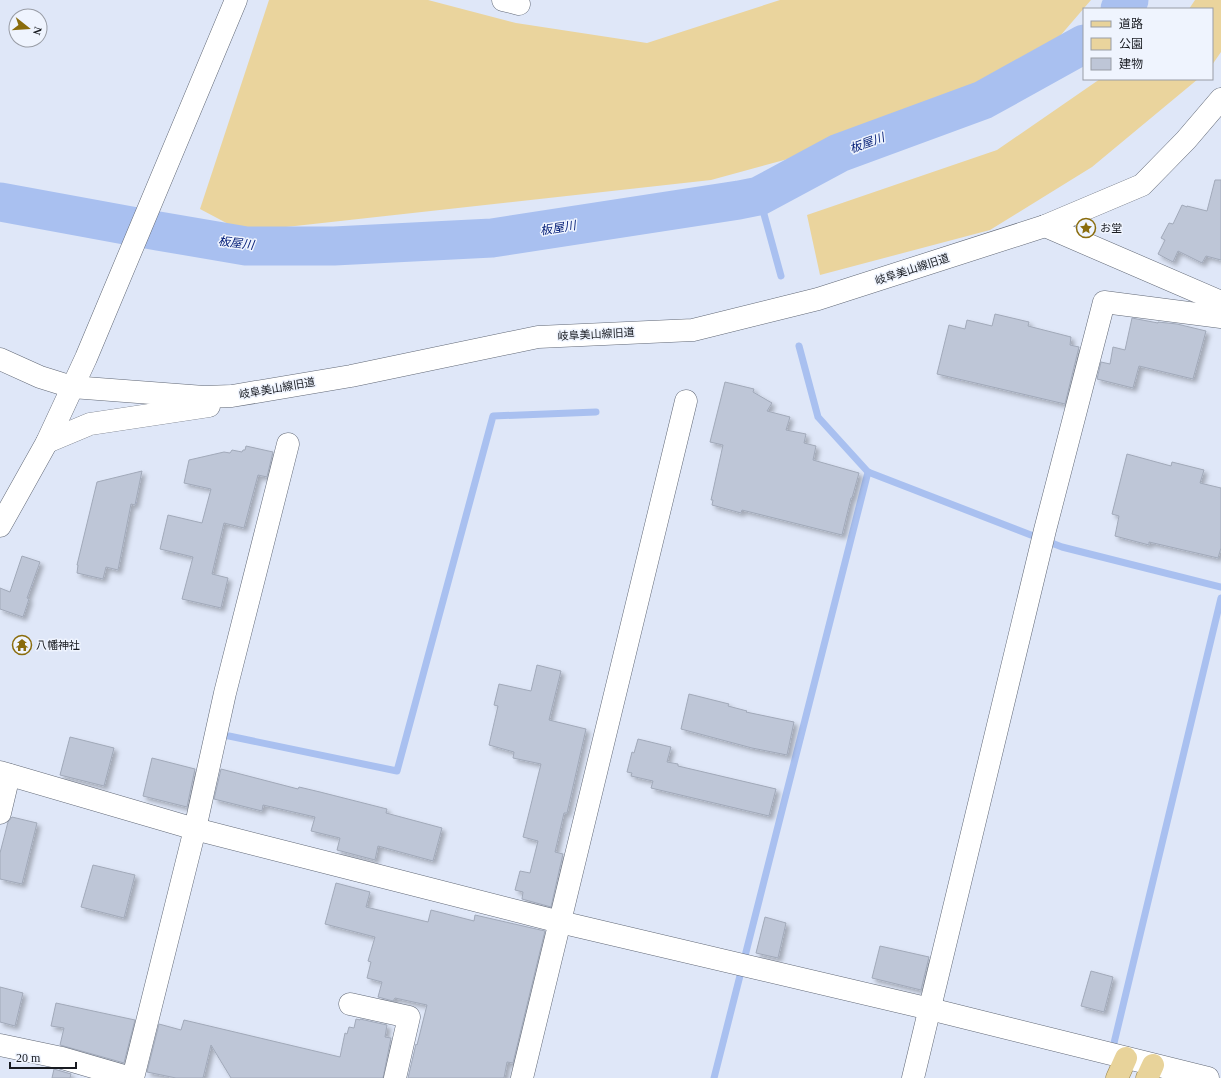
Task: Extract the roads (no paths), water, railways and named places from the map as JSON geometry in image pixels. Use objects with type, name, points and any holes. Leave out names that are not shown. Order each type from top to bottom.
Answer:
[{"type":"main road","points":[[1117,1078],[1126,1058]]},
{"type":"street","points":[[0,526],[47,442],[86,358],[236,0]]},
{"type":"street","name":"岐阜美山線旧道","points":[[0,359],[40,377],[72,387],[204,397],[232,396],[351,376],[538,337],[693,330],[818,299],[1045,226],[1142,185],[1186,140],[1221,99]]},
{"type":"street","points":[[1045,226],[1221,302]]},
{"type":"street","points":[[913,1078],[1043,540],[1104,302],[1221,317]]},
{"type":"street","points":[[47,442],[90,424],[208,407],[232,396]]},
{"type":"street","points":[[522,1078],[686,401]]},
{"type":"street","points":[[0,1045],[62,1058],[132,1078],[195,829],[225,694],[288,444]]},
{"type":"street","points":[[0,813],[5,773],[195,829],[560,922],[930,1009],[1126,1058],[1150,1072],[1208,1078]]},
{"type":"street","points":[[350,1004],[409,1017],[395,1078]]},
{"type":"waterway","name":"板屋川","points":[[1121,8],[1129,0]]},
{"type":"waterway","name":"板屋川","points":[[0,202],[246,246],[334,246],[492,238],[759,196],[839,153],[983,100],[1083,45]]},
{"type":"waterway","points":[[759,196],[781,276]]},
{"type":"waterway","points":[[799,346],[818,417],[868,472],[1062,547],[1221,587]]},
{"type":"waterway","points":[[229,736],[397,771],[493,416],[596,412]]},
{"type":"waterway","points":[[714,1078],[868,472]]},
{"type":"waterway","points":[[1114,1043],[1221,598]]},
{"type":"place","name":"お堂","points":[[1086,228]]},
{"type":"place","name":"八幡神社","points":[[22,645]]}]
